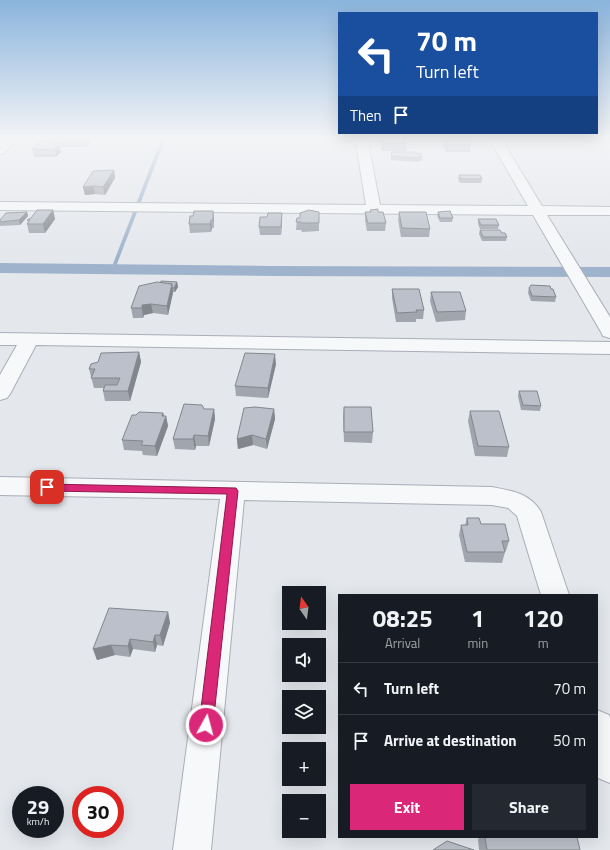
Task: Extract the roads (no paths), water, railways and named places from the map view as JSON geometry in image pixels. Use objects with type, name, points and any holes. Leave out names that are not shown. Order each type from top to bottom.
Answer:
[{"type":"street","points":[[368,177],[374,209]]},
{"type":"street","points":[[517,177],[610,332]]},
{"type":"street","points":[[0,206],[610,211]]},
{"type":"street","points":[[0,339],[610,348]]},
{"type":"street","points":[[0,394],[29,340]]},
{"type":"street","points":[[0,486],[492,496],[516,501],[528,512],[555,594]]},
{"type":"street","points":[[192,850],[233,491]]},
{"type":"street","points":[[598,729],[610,766]]},
{"type":"waterway","points":[[113,269],[149,177]]},
{"type":"waterway","points":[[0,268],[271,271],[610,272]]}]
